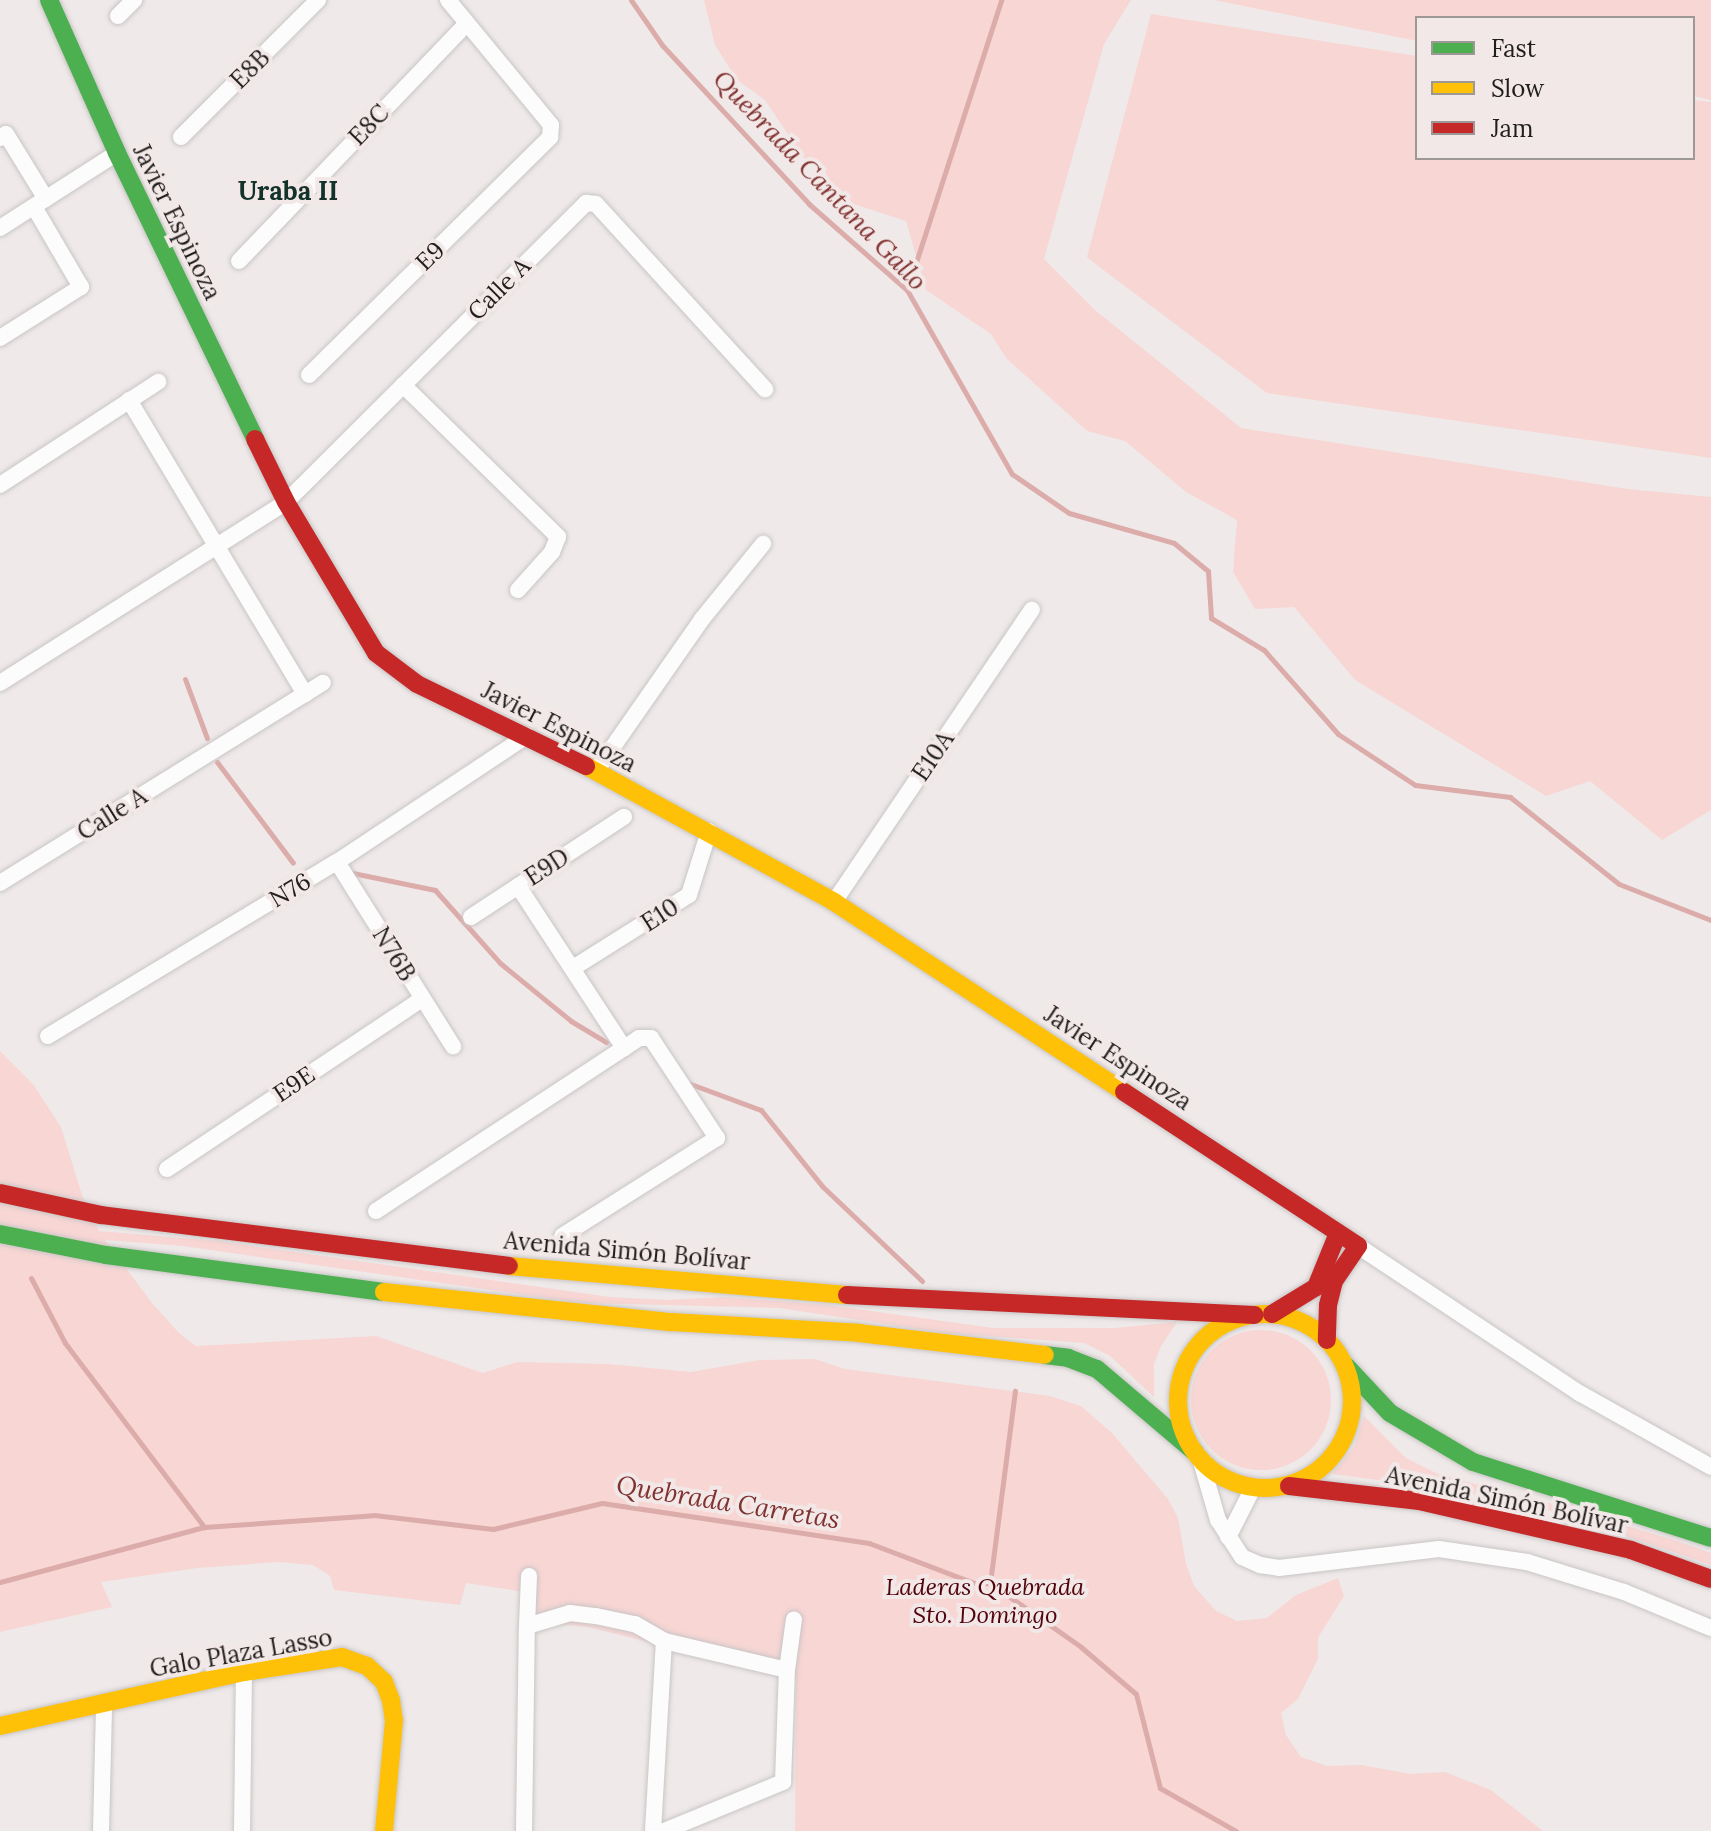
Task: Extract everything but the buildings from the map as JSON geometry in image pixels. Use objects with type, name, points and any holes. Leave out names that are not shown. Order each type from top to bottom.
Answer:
[{"type":"main road","name":"Javier Espinoza","points":[[49,0],[117,153],[286,502],[376,653],[417,684],[596,771],[834,902],[1358,1246]]},
{"type":"main road","name":"Avenida Simón Bolívar","points":[[2,1194],[101,1215],[505,1266],[922,1301],[1263,1314],[1302,1322],[1327,1340],[1344,1364],[1390,1413],[1473,1462],[1711,1538]]},
{"type":"main road","points":[[1198,1455],[1183,1429],[1179,1404],[1182,1378],[1192,1355],[1208,1335],[1230,1321],[1263,1314],[1316,1287],[1338,1233]]},
{"type":"main road","name":"Avenida Simón Bolívar","points":[[0,1234],[40,1244],[162,1263],[521,1307],[671,1322],[859,1333],[1068,1358],[1097,1369],[1115,1381],[1224,1477],[1253,1488],[1288,1486],[1419,1501],[1631,1550],[1711,1579]]},
{"type":"main road","points":[[1327,1340],[1328,1305],[1334,1281],[1358,1246]]},
{"type":"main road","name":"Avenida Simón Bolívar","points":[[1288,1486],[1311,1475],[1330,1459],[1344,1438],[1351,1401],[1344,1364]]},
{"type":"main road","name":"Galo Plaza Lasso","points":[[0,1726],[244,1672],[342,1657],[367,1666],[384,1682],[394,1721],[384,1831]]},
{"type":"street","points":[[118,16],[134,0]]},
{"type":"street","points":[[448,0],[466,24]]},
{"type":"street","name":"E8B","points":[[181,137],[313,2]]},
{"type":"street","name":"E9","points":[[309,375],[550,137],[551,125],[466,24]]},
{"type":"street","name":"E8C","points":[[239,261],[466,24]]},
{"type":"street","points":[[0,138],[6,134],[81,287],[0,338]]},
{"type":"street","points":[[0,228],[117,153]]},
{"type":"street","name":"Calle A","points":[[0,683],[286,502],[586,203],[596,204],[765,389]]},
{"type":"street","points":[[0,485],[158,382]]},
{"type":"street","points":[[403,385],[558,537],[552,552],[518,590]]},
{"type":"street","points":[[129,400],[305,694]]},
{"type":"street","points":[[596,771],[710,608],[763,544]]},
{"type":"street","name":"E10A","points":[[834,902],[1032,610]]},
{"type":"street","name":"Calle A","points":[[0,883],[323,683]]},
{"type":"street","name":"N76","points":[[48,1036],[337,862],[527,736]]},
{"type":"street","name":"E9D","points":[[471,917],[624,817]]},
{"type":"street","name":"E10","points":[[573,968],[689,895],[709,831]]},
{"type":"street","name":"N76B","points":[[337,862],[453,1046]]},
{"type":"street","points":[[518,886],[624,1048]]},
{"type":"street","name":"E9E","points":[[167,1169],[422,999]]},
{"type":"street","points":[[376,1211],[639,1038],[651,1038],[717,1138],[562,1236]]},
{"type":"street","name":"Javier Espinoza","points":[[1358,1246],[1581,1394],[1711,1467]]},
{"type":"street","points":[[1198,1455],[1209,1497],[1228,1537],[1242,1557],[1279,1568],[1439,1549],[1527,1562],[1624,1592],[1711,1628]]},
{"type":"street","points":[[1228,1537],[1253,1488]]},
{"type":"street","points":[[524,1831],[529,1576]]},
{"type":"street","points":[[527,1626],[570,1613],[635,1624],[664,1641],[787,1670]]},
{"type":"street","points":[[664,1831],[783,1782],[787,1670],[794,1619]]},
{"type":"street","points":[[653,1831],[664,1641]]},
{"type":"street","points":[[242,1831],[244,1672]]},
{"type":"street","points":[[101,1831],[104,1704]]},
{"type":"green space","points":[[704,0],[1131,0],[1104,44],[1044,259],[1095,310],[1241,428],[1628,489],[1711,497],[1711,810],[1662,840],[1590,781],[1546,796],[1355,680],[1294,607],[1255,609],[1233,572],[1237,520],[1186,492],[1125,441],[1087,431],[1006,358],[991,334],[926,290],[906,221],[832,197],[825,170],[803,157],[765,100],[737,80],[715,45]]},
{"type":"green space","points":[[1214,0],[1711,0],[1711,100],[1695,96],[1695,16],[1415,16],[1415,41]]},
{"type":"green space","points":[[1151,14],[1415,56],[1415,160],[1695,160],[1695,100],[1711,102],[1711,458],[1267,393],[1087,257]]},
{"type":"green space","name":"Laderas Quebrada Sto. Domingo","points":[[0,1051],[33,1084],[61,1127],[82,1195],[99,1231],[218,1241],[610,1297],[667,1300],[725,1297],[828,1305],[993,1328],[1115,1328],[1177,1322],[1161,1346],[1154,1364],[1154,1397],[1110,1356],[1084,1343],[946,1333],[779,1308],[582,1303],[183,1246],[105,1240],[152,1303],[179,1333],[196,1346],[376,1336],[483,1373],[517,1362],[608,1364],[691,1372],[759,1360],[815,1359],[845,1369],[1050,1396],[1081,1406],[1112,1433],[1168,1499],[1178,1518],[1186,1564],[1194,1586],[1216,1611],[1237,1621],[1267,1618],[1296,1595],[1338,1578],[1344,1596],[1318,1638],[1318,1659],[1298,1699],[1281,1713],[1286,1735],[1301,1757],[1327,1766],[1361,1765],[1411,1774],[1445,1772],[1491,1790],[1543,1831],[795,1831],[796,1678],[588,1627],[538,1622],[536,1602],[525,1601],[524,1592],[466,1583],[460,1605],[334,1590],[330,1576],[313,1565],[279,1562],[197,1568],[101,1582],[112,1607],[0,1632]]},
{"type":"green space","points":[[1261,1330],[1288,1335],[1311,1350],[1326,1373],[1331,1400],[1326,1427],[1311,1450],[1288,1465],[1261,1470],[1234,1465],[1211,1450],[1196,1427],[1191,1400],[1196,1373],[1211,1350],[1234,1335]]},
{"type":"green space","points":[[1364,1416],[1406,1458],[1440,1475],[1558,1505],[1677,1541],[1711,1553],[1711,1565],[1556,1512],[1453,1490],[1332,1474],[1354,1447]]},
{"type":"waterway","name":"Quebrada Cantana Gallo","points":[[631,0],[662,45],[809,204],[907,290],[1012,474],[1069,513],[1174,543],[1208,571],[1211,618],[1264,650],[1338,734],[1415,785],[1510,797],[1619,884],[1711,920]]},
{"type":"waterway","points":[[907,290],[1001,0]]},
{"type":"waterway","points":[[185,679],[207,738]]},
{"type":"waterway","points":[[217,762],[293,863]]},
{"type":"waterway","points":[[348,872],[435,890],[500,963],[571,1021],[606,1042]]},
{"type":"waterway","points":[[688,1083],[761,1110],[822,1186],[922,1281]]},
{"type":"waterway","points":[[31,1278],[65,1343],[204,1527]]},
{"type":"waterway","points":[[990,1583],[1015,1391]]},
{"type":"waterway","name":"Quebrada Carretas","points":[[0,1582],[204,1527],[374,1515],[493,1529],[602,1503],[869,1543],[974,1583],[990,1583],[1081,1647],[1136,1694],[1160,1788],[1236,1831]]},
{"type":"traffic: fast","points":[[49,0],[117,153],[255,439]]},
{"type":"traffic: fast","points":[[0,1234],[106,1255],[384,1292]]},
{"type":"traffic: fast","points":[[1045,1355],[1068,1358],[1097,1369],[1195,1452]]},
{"type":"traffic: fast","points":[[1346,1366],[1390,1413],[1473,1462],[1711,1538]]},
{"type":"traffic: slow","points":[[586,766],[834,902],[1124,1092]]},
{"type":"traffic: slow","points":[[509,1266],[847,1295]]},
{"type":"traffic: slow","points":[[384,1292],[671,1322],[859,1333],[1045,1355]]},
{"type":"traffic: slow","points":[[1265,1314],[1298,1321],[1326,1340],[1345,1368],[1352,1401],[1345,1434],[1326,1462],[1298,1481],[1265,1488],[1232,1481],[1204,1462],[1185,1434],[1178,1401],[1185,1368],[1204,1340],[1232,1321],[1265,1314]]},
{"type":"traffic: slow","points":[[0,1726],[244,1672],[342,1657],[367,1666],[384,1682],[391,1700],[394,1721],[384,1831]]},
{"type":"traffic: jam","points":[[255,439],[286,502],[376,653],[417,684],[586,766]]},
{"type":"traffic: jam","points":[[1124,1092],[1358,1246],[1334,1281],[1328,1305],[1327,1340]]},
{"type":"traffic: jam","points":[[0,1193],[101,1215],[509,1266]]},
{"type":"traffic: jam","points":[[1272,1314],[1316,1287],[1338,1233]]},
{"type":"traffic: jam","points":[[847,1295],[1255,1315]]},
{"type":"traffic: jam","points":[[1289,1486],[1419,1501],[1631,1550],[1711,1579]]},
{"type":"district","name":"Uraba II","points":[[288,191]]}]
